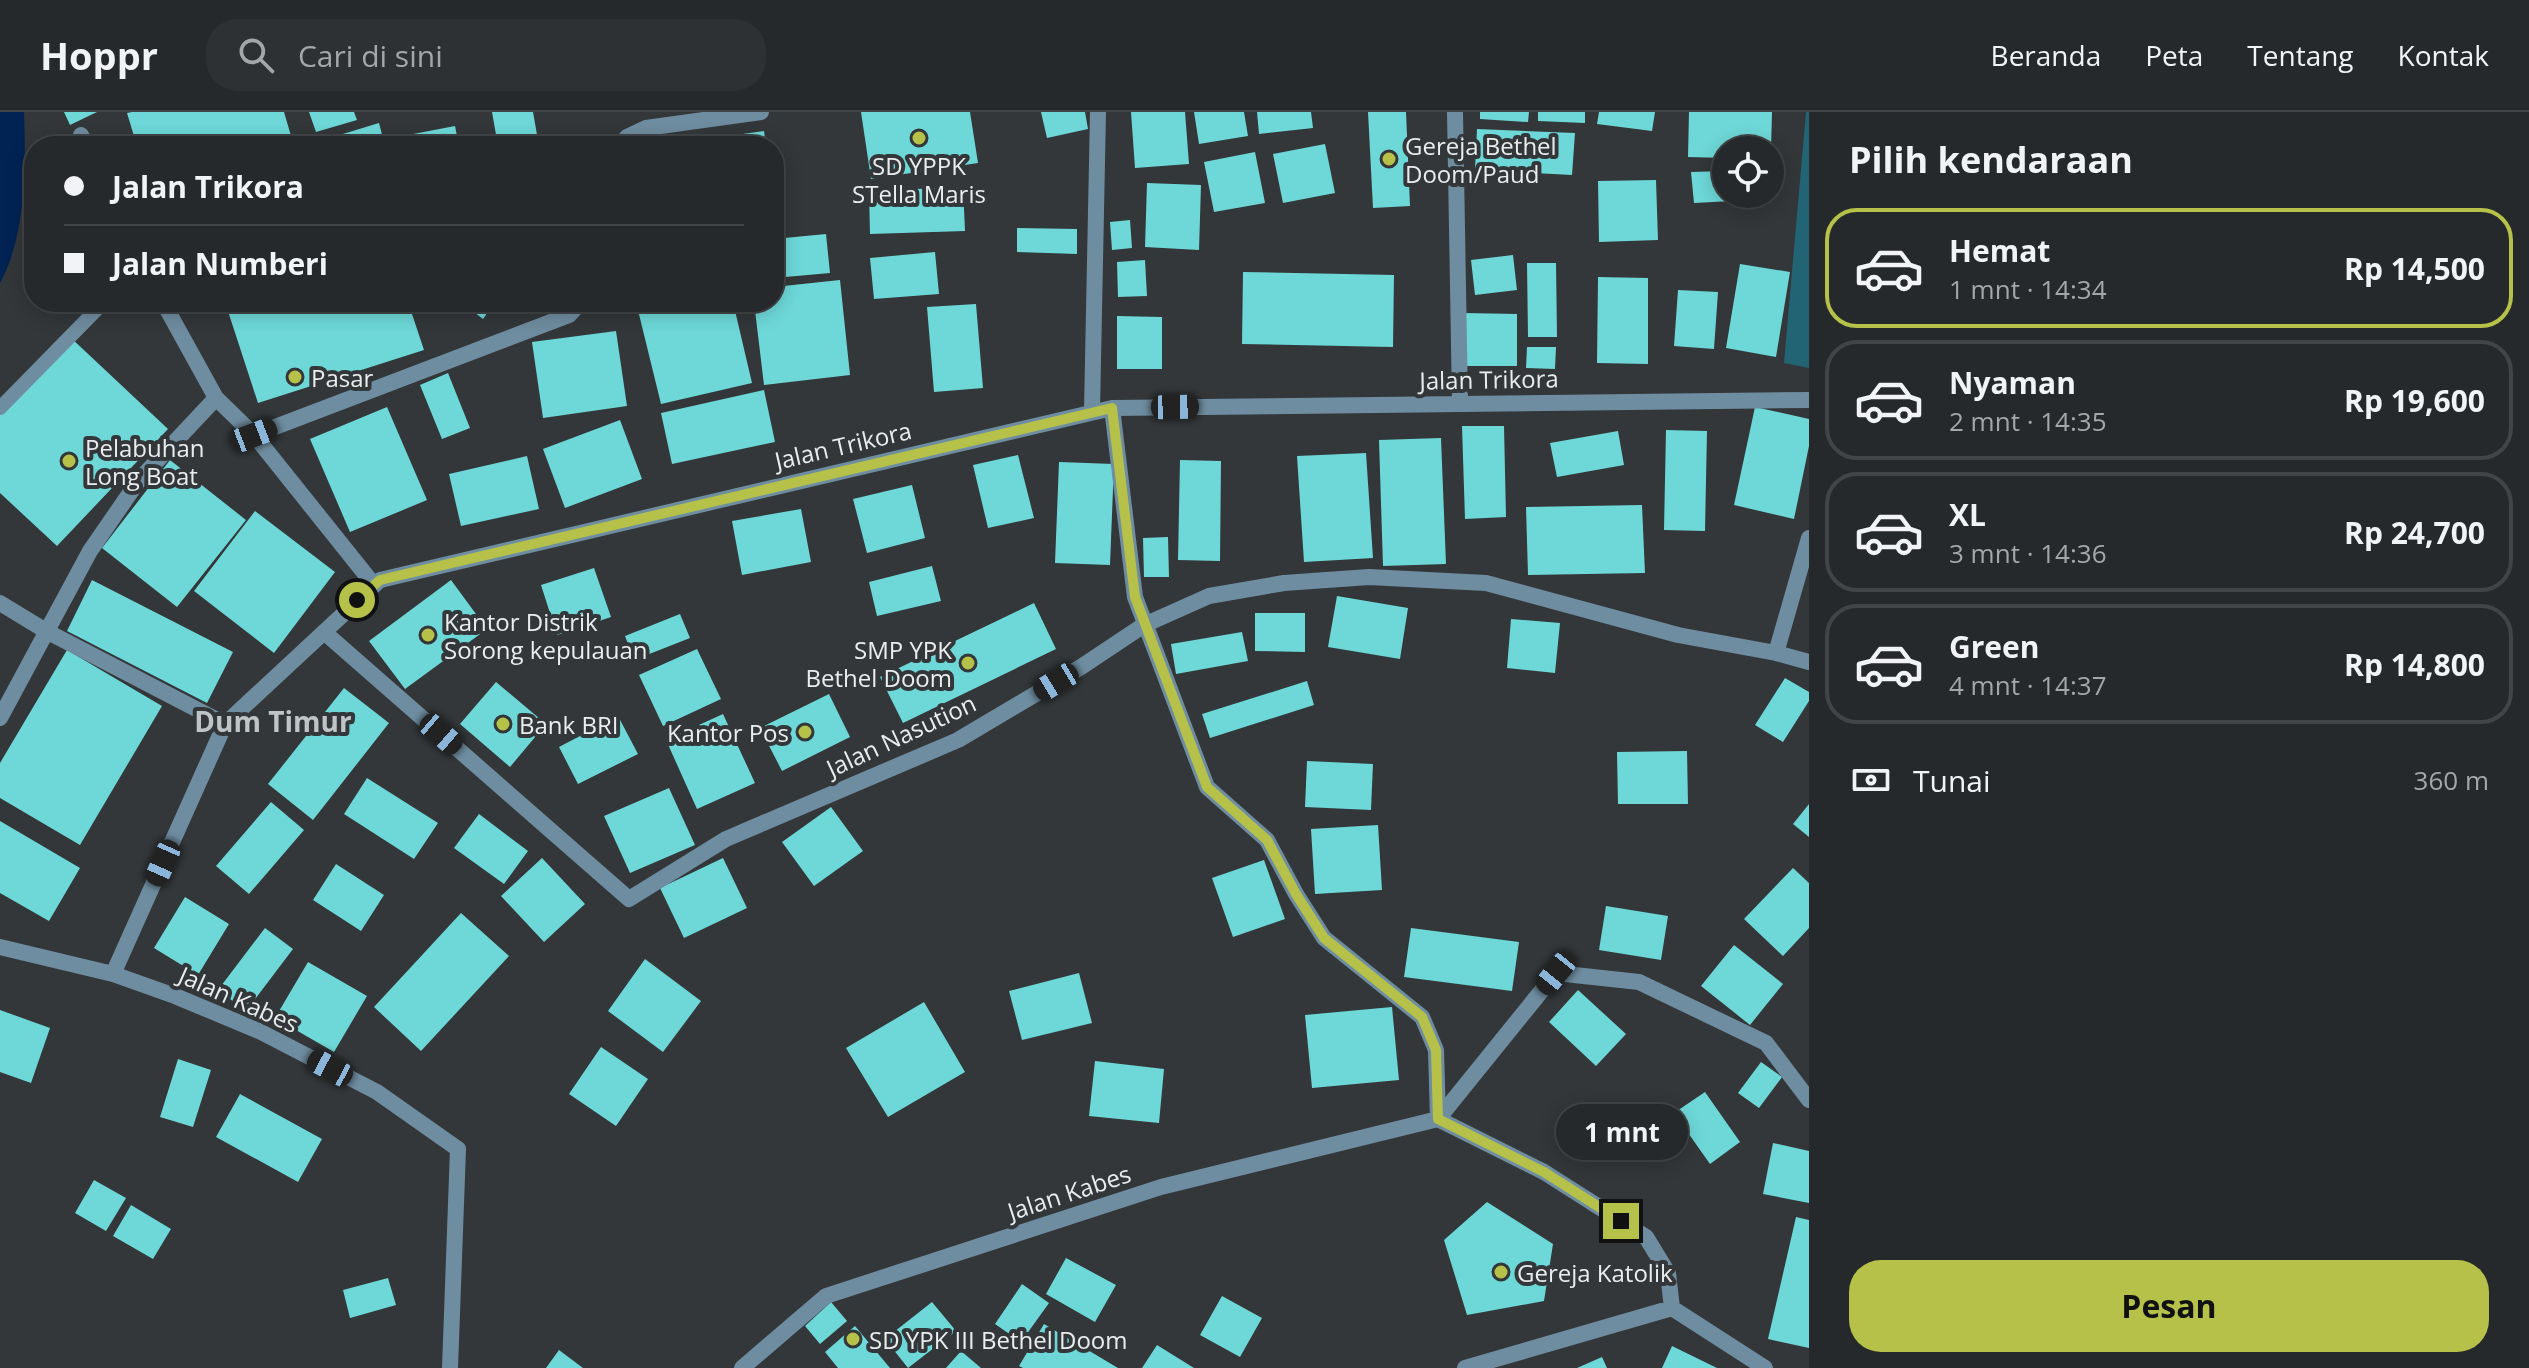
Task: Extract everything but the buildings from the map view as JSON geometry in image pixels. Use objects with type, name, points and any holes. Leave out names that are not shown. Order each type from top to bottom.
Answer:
[{"type":"street","points":[[629,136],[646,128],[761,112]]},
{"type":"street","points":[[1092,411],[1098,112]]},
{"type":"street","points":[[1455,112],[1460,403]]},
{"type":"street","points":[[169,312],[216,398],[254,435],[374,585]]},
{"type":"street","points":[[254,435],[572,312]]},
{"type":"street","points":[[0,718],[90,551],[139,480],[216,398]]},
{"type":"street","name":"Jalan Trikora","points":[[113,974],[225,724],[380,580],[1112,408],[1809,400]]},
{"type":"street","points":[[1112,408],[1133,566],[1132,581],[1144,625],[1207,787],[1267,840],[1324,938],[1422,1017],[1436,1050],[1438,1119]]},
{"type":"street","points":[[1776,653],[1809,538]]},
{"type":"street","points":[[1144,625],[1209,596],[1284,583],[1369,577],[1486,583],[1678,635],[1809,662]]},
{"type":"street","points":[[0,603],[46,631],[225,724]]},
{"type":"street","name":"Jalan Nasution","points":[[324,632],[629,899],[726,839],[958,740],[1081,667],[1144,625]]},
{"type":"street","name":"Jalan Kabes","points":[[0,947],[113,974],[259,1031],[377,1092],[458,1149],[450,1368]]},
{"type":"street","points":[[1438,1119],[1556,973],[1639,982],[1766,1043],[1809,1100]]},
{"type":"street","points":[[1438,1119],[1544,1172],[1646,1237],[1668,1273],[1672,1308]]},
{"type":"street","name":"Jalan Kabes","points":[[742,1368],[826,1296],[1161,1187],[1438,1119]]},
{"type":"street","points":[[1465,1368],[1672,1308],[1765,1368]]},
{"type":"lane","points":[[0,408],[94,312]]},
{"type":"shaded area","points":[[0,112],[24,112],[20,222],[9,264],[0,283]]},
{"type":"shaded area","points":[[1806,112],[1809,112],[1809,368],[1784,363]]},
{"type":"place","name":"SD YPPK STella Maris","points":[[919,138]]},
{"type":"place","name":"Gereja Bethel Doom/Paud","points":[[1389,159]]},
{"type":"place","name":"Pasar","points":[[295,377]]},
{"type":"place","name":"Pelabuhan Long Boat","points":[[69,461]]},
{"type":"place","name":"Kantor Distrik Sorong kepulauan","points":[[428,635]]},
{"type":"place","name":"SMP YPK Bethel Doom","points":[[968,663]]},
{"type":"place","name":"Bank BRI","points":[[503,724]]},
{"type":"place","name":"Kantor Pos","points":[[805,732]]},
{"type":"place","name":"Gereja Katolik","points":[[1501,1272]]},
{"type":"place","name":"SD YPK III Bethel Doom","points":[[853,1339]]},
{"type":"district","name":"Dum Timur","points":[[273,721]]},
{"type":"route","points":[[357,600],[380,580],[1112,408],[1135,597],[1207,787],[1267,840],[1324,938],[1422,1017],[1436,1050],[1438,1119],[1544,1172],[1621,1221]]}]
